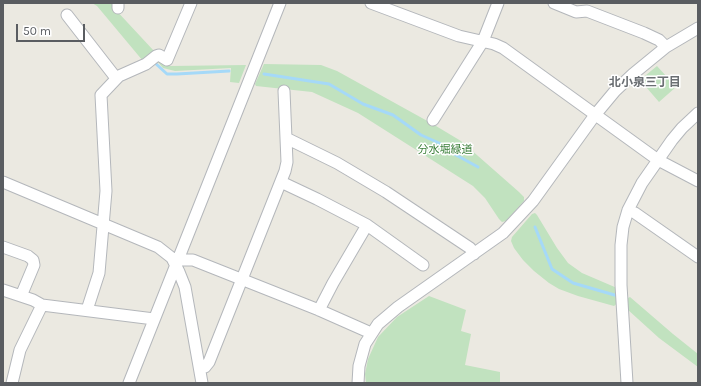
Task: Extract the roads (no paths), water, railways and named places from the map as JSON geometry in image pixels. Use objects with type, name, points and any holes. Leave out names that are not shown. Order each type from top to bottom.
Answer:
[{"type":"street","points":[[87,310],[99,272],[106,191],[100,97],[116,78],[146,64],[156,56],[160,55],[167,60],[191,3]]},
{"type":"street","points":[[129,383],[280,3]]},
{"type":"street","points":[[371,3],[459,36],[483,41],[503,48],[658,160],[698,181]]},
{"type":"street","points":[[433,120],[483,41],[498,3]]},
{"type":"street","points":[[554,3],[576,12],[587,11],[654,37],[666,47]]},
{"type":"street","points":[[67,15],[116,78]]},
{"type":"street","points":[[358,383],[359,366],[362,355],[371,333],[378,324],[388,315],[503,233],[533,201],[595,115],[615,91],[666,47],[698,28]]},
{"type":"street","points":[[200,369],[205,367],[208,362],[285,172],[287,162],[284,91]]},
{"type":"street","points":[[627,383],[620,262],[620,245],[623,227],[628,210],[642,183],[682,128],[698,113]]},
{"type":"street","points":[[286,138],[337,163],[386,192],[470,248],[474,254]]},
{"type":"street","points":[[3,182],[158,247],[177,262],[185,287],[202,383]]},
{"type":"street","points":[[281,182],[317,198],[367,225],[423,265]]},
{"type":"street","points":[[628,210],[635,213],[698,257]]},
{"type":"street","points":[[319,310],[367,225]]},
{"type":"street","points":[[3,247],[28,256],[33,260],[34,265],[21,296]]},
{"type":"street","points":[[177,262],[193,260],[319,310],[371,333]]},
{"type":"street","points":[[3,290],[42,305],[154,319]]},
{"type":"street","points":[[12,383],[20,350],[42,305]]},
{"type":"waterway","points":[[155,63],[167,74],[229,71]]},
{"type":"waterway","points":[[264,74],[329,84],[363,104],[393,115],[421,135],[439,143],[456,155],[478,167]]},
{"type":"waterway","points":[[535,227],[552,269],[573,283],[618,296]]},
{"type":"district","name":"北小泉三丁目","points":[[645,83]]},
{"type":"park label","name":"分水堀緑道","points":[[445,150]]}]
